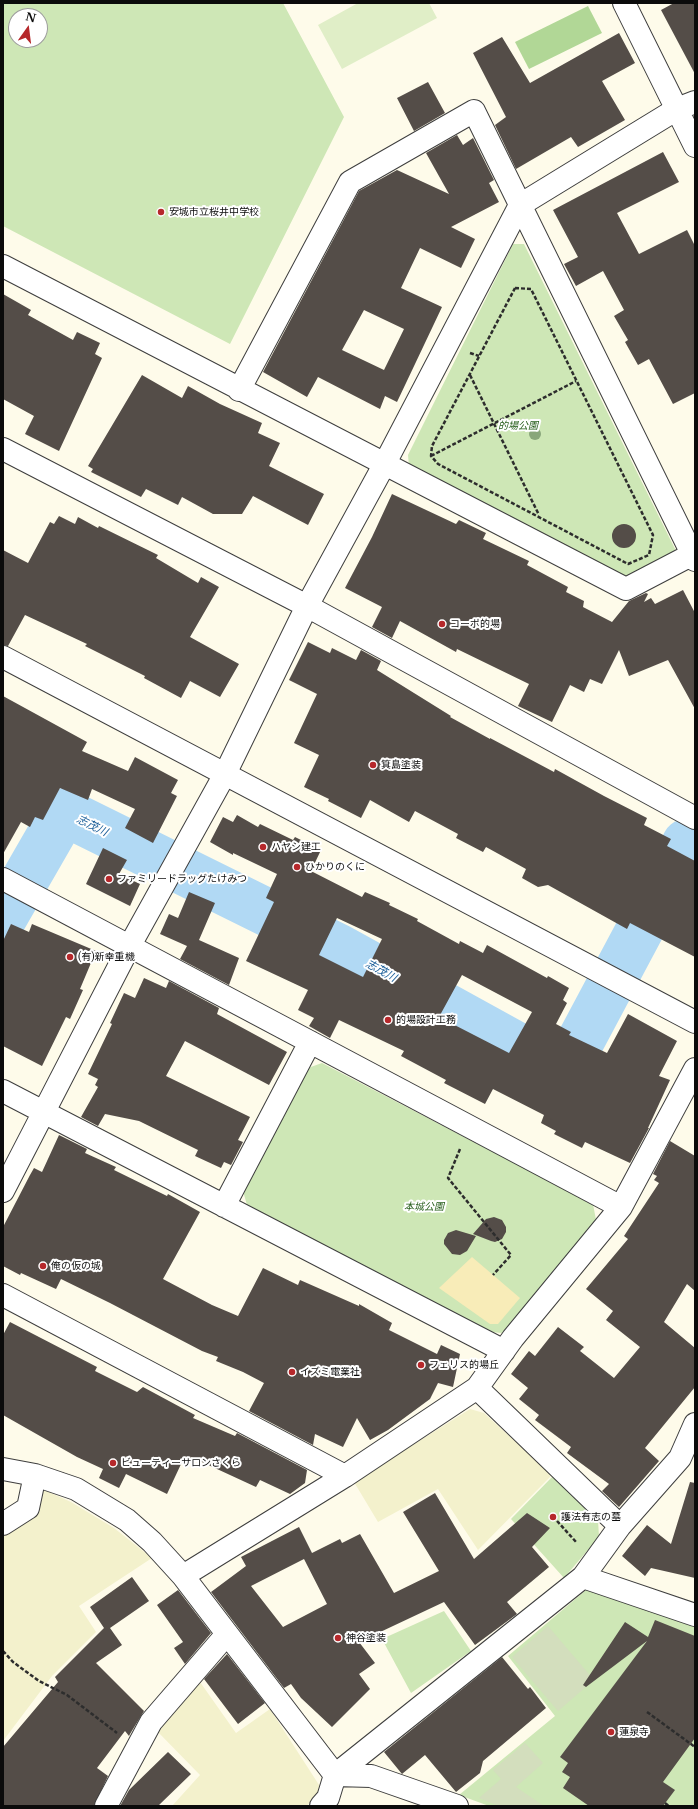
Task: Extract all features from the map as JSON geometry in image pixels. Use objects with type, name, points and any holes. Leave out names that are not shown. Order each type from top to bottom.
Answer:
[{"type":"street","points":[[624,3],[686,106],[695,146]]},
{"type":"street","points":[[3,1191],[129,947],[225,774],[307,606],[384,465],[520,205],[686,106]]},
{"type":"street","points":[[3,266],[239,390],[626,589],[694,556],[474,111],[350,182],[239,390]]},
{"type":"street","points":[[3,449],[307,606],[695,818]]},
{"type":"street","points":[[3,657],[695,1022]]},
{"type":"street","points":[[3,879],[621,1207]]},
{"type":"street","points":[[224,1206],[310,1042]]},
{"type":"street","points":[[184,1576],[346,1476],[477,1388],[504,1351],[621,1207],[695,1069]]},
{"type":"street","points":[[3,1091],[504,1351]]},
{"type":"street","points":[[3,1295],[346,1476]]},
{"type":"street","points":[[477,1388],[620,1526]]},
{"type":"street","points":[[327,1803],[335,1774],[583,1577],[620,1526],[680,1458],[695,1424]]},
{"type":"street","points":[[3,1469],[35,1474],[76,1489],[127,1520],[152,1542],[184,1576],[335,1774],[371,1776],[457,1806]]},
{"type":"street","points":[[3,1524],[28,1508],[35,1474]]},
{"type":"street","points":[[583,1577],[695,1615]]},
{"type":"street","points":[[106,1806],[151,1722],[227,1634]]},
{"type":"path","points":[[514,288],[531,289],[652,534],[649,555],[628,564],[438,464],[431,456],[432,446],[470,374],[514,288]]},
{"type":"path","points":[[470,374],[540,518]]},
{"type":"path","points":[[431,456],[576,381]]},
{"type":"path","points":[[469,1126],[448,1178],[511,1255],[493,1275]]},
{"type":"path","points":[[3,1651],[13,1662],[39,1681],[67,1695],[137,1748]]},
{"type":"path","points":[[647,1712],[695,1747]]},
{"type":"path","points":[[665,1803],[669,1806]]},
{"type":"shaded area","points":[[470,1409],[484,1413],[552,1475],[478,1550],[438,1489],[378,1522],[354,1482]]},
{"type":"shaded area","points":[[42,1489],[71,1502],[114,1528],[152,1558],[79,1606],[96,1632],[52,1676],[3,1741],[3,1536],[35,1517]]},
{"type":"shaded area","points":[[200,1682],[236,1733],[270,1709],[321,1788],[307,1806],[172,1806],[200,1775],[156,1730]]},
{"type":"green space","name":"安城市立桜井中学校","points":[[3,3],[283,3],[344,117],[230,344],[3,226]]},
{"type":"green space","points":[[358,3],[429,3],[437,18],[342,69],[318,25]]},
{"type":"green space","points":[[588,6],[602,33],[529,69],[515,42]]},
{"type":"green space","name":"的場公園","points":[[513,244],[524,244],[677,553],[621,579],[409,466],[408,455]]},
{"type":"green space","name":"本城公園","points":[[322,1063],[593,1204],[596,1220],[502,1333],[491,1332],[247,1205],[243,1191],[308,1068]]},
{"type":"green space","points":[[553,1476],[598,1520],[599,1537],[564,1578],[511,1519]]},
{"type":"green space","points":[[586,1590],[616,1596],[695,1625],[695,1806],[489,1806],[459,1795],[555,1716],[508,1656]]},
{"type":"green space","points":[[444,1611],[471,1651],[411,1693],[382,1639]]},
{"type":"green space","points":[[548,1626],[594,1680],[558,1711],[512,1657]]},
{"type":"green space","points":[[525,1743],[543,1763],[516,1787],[544,1806],[499,1806],[479,1798],[501,1779],[493,1770]]},
{"type":"sand","points":[[472,1257],[520,1298],[498,1324],[490,1324],[439,1288]]},
{"type":"building","points":[[674,3],[695,3],[695,74],[661,10]]},
{"type":"building","points":[[619,33],[635,63],[602,81],[625,120],[578,147],[571,137],[516,169],[495,125],[506,117],[473,53],[502,37],[530,83]]},
{"type":"building","points":[[428,82],[445,113],[414,131],[397,98]]},
{"type":"building","points":[[457,135],[463,145],[473,138],[494,180],[489,183],[499,202],[451,227],[475,239],[461,268],[420,248],[401,288],[442,307],[397,402],[385,396],[380,409],[318,377],[307,397],[263,372],[359,191],[397,170],[449,194],[426,153]],"holes":[[[364,310],[404,329],[384,370],[342,350]]]},
{"type":"building","points":[[663,152],[679,182],[617,213],[639,254],[687,230],[695,246],[695,393],[673,404],[649,359],[638,365],[625,342],[628,340],[614,316],[624,310],[603,271],[576,286],[564,264],[578,257],[553,210]]},
{"type":"building","points":[[3,294],[31,310],[28,315],[73,340],[77,332],[100,343],[95,354],[102,358],[59,451],[25,434],[34,416],[3,399]]},
{"type":"building","points":[[142,375],[182,398],[188,386],[220,404],[262,423],[258,433],[280,443],[269,466],[324,494],[308,525],[253,496],[242,514],[213,514],[182,497],[178,505],[146,489],[141,497],[91,472],[93,469],[88,466]]},
{"type":"building","points":[[392,494],[456,524],[459,520],[486,533],[483,539],[529,561],[527,565],[568,587],[566,592],[584,601],[583,607],[612,622],[629,601],[646,593],[648,594],[644,602],[651,598],[655,604],[683,590],[695,613],[695,709],[668,660],[629,676],[619,650],[602,684],[590,679],[584,692],[570,685],[552,722],[518,706],[529,684],[457,649],[456,652],[400,621],[392,638],[372,627],[382,607],[345,588],[372,537]]},
{"type":"building","points":[[59,516],[75,524],[78,517],[98,528],[99,526],[158,555],[156,558],[198,583],[201,577],[219,587],[190,637],[239,664],[220,697],[190,681],[181,698],[144,678],[145,676],[85,646],[87,644],[25,615],[8,646],[3,645],[3,550],[28,563],[50,522],[54,524]]},
{"type":"building","points":[[624,524],[633,527],[636,536],[633,545],[624,548],[615,545],[612,536],[615,527]]},
{"type":"building","points":[[308,642],[330,653],[332,648],[356,660],[361,650],[381,661],[377,670],[451,716],[450,717],[554,772],[555,769],[647,818],[644,825],[671,839],[667,846],[695,861],[695,957],[630,923],[627,929],[548,885],[538,887],[522,878],[526,869],[486,847],[483,852],[456,838],[458,834],[415,811],[409,822],[370,800],[361,818],[328,801],[329,799],[304,787],[319,755],[294,743],[317,694],[289,680]]},
{"type":"building","points":[[3,696],[87,742],[82,751],[128,771],[135,757],[178,780],[171,793],[177,796],[153,843],[125,828],[135,809],[92,789],[88,800],[60,788],[43,820],[35,817],[30,827],[21,822],[3,854]]},
{"type":"building","points":[[237,815],[258,827],[260,824],[293,840],[295,837],[321,850],[311,871],[362,897],[365,892],[390,903],[389,905],[418,919],[417,921],[459,944],[460,941],[483,953],[487,945],[547,978],[548,976],[569,988],[563,1000],[567,1003],[556,1024],[571,1032],[569,1035],[607,1053],[628,1014],[677,1041],[659,1076],[670,1080],[649,1128],[630,1163],[585,1142],[582,1148],[554,1134],[556,1131],[541,1123],[544,1115],[493,1089],[485,1104],[444,1083],[446,1080],[401,1056],[404,1051],[339,1020],[330,1038],[309,1026],[314,1018],[298,1010],[308,990],[246,961],[274,902],[266,898],[277,874],[233,853],[233,855],[210,842],[223,817],[233,822]],"holes":[[[337,918],[382,939],[363,977],[319,955]],[[462,975],[532,1012],[509,1053],[439,1017]]]},
{"type":"building","name":"ファミリードラッグたけみつ","points":[[103,848],[127,860],[119,874],[140,884],[130,906],[86,884]]},
{"type":"building","points":[[189,892],[215,903],[199,940],[239,958],[229,985],[180,959],[187,946],[160,934],[169,914],[178,918]]},
{"type":"building","points":[[11,924],[29,932],[32,924],[96,951],[80,989],[83,990],[70,1019],[66,1017],[42,1066],[3,1046],[3,941]]},
{"type":"building","points":[[144,978],[166,988],[169,981],[219,1008],[217,1014],[287,1052],[269,1085],[185,1041],[166,1076],[250,1117],[238,1140],[243,1142],[231,1165],[224,1162],[221,1168],[195,1156],[198,1150],[139,1121],[105,1114],[98,1126],[81,1117],[98,1087],[95,1085],[98,1079],[88,1074],[112,1024],[110,1023],[124,993],[135,998]]},
{"type":"building","points":[[59,1135],[87,1149],[85,1153],[116,1167],[114,1170],[167,1196],[168,1194],[200,1212],[163,1279],[212,1305],[238,1316],[263,1268],[298,1285],[300,1280],[359,1306],[359,1304],[392,1323],[389,1330],[437,1354],[441,1345],[460,1354],[453,1387],[438,1383],[430,1399],[388,1430],[370,1440],[357,1418],[343,1447],[315,1434],[313,1445],[249,1411],[264,1383],[243,1372],[216,1361],[218,1357],[202,1351],[61,1279],[56,1289],[21,1273],[20,1275],[3,1266],[3,1227],[34,1168],[42,1172]]},
{"type":"building","points":[[670,1141],[695,1156],[695,1291],[687,1284],[664,1322],[695,1348],[695,1387],[645,1448],[659,1461],[619,1507],[602,1491],[609,1484],[567,1453],[571,1447],[535,1420],[539,1415],[519,1399],[528,1388],[511,1374],[529,1351],[535,1356],[558,1327],[584,1347],[580,1351],[614,1378],[640,1347],[606,1320],[613,1311],[586,1289],[628,1239],[624,1236],[659,1183],[654,1180],[657,1176],[653,1174]]},
{"type":"building","points":[[494,1217],[502,1220],[506,1227],[506,1232],[502,1239],[495,1242],[473,1234],[486,1219]]},
{"type":"building","points":[[456,1230],[476,1236],[467,1251],[460,1255],[452,1254],[444,1244],[444,1240],[448,1233]]},
{"type":"building","points":[[10,1322],[97,1367],[95,1371],[137,1392],[143,1387],[195,1415],[193,1418],[235,1436],[237,1433],[307,1470],[305,1483],[290,1494],[260,1480],[256,1487],[191,1457],[187,1465],[182,1462],[167,1494],[126,1474],[119,1488],[99,1478],[103,1469],[77,1457],[3,1415],[3,1335]]},
{"type":"building","points":[[690,1482],[695,1483],[695,1578],[651,1568],[645,1576],[622,1556],[647,1525],[671,1544]]},
{"type":"building","points":[[435,1493],[474,1559],[527,1513],[550,1528],[532,1547],[549,1567],[507,1602],[517,1614],[475,1645],[444,1602],[359,1642],[375,1663],[359,1674],[370,1689],[332,1727],[301,1698],[291,1684],[284,1688],[211,1592],[246,1566],[241,1557],[299,1527],[312,1553],[340,1539],[342,1543],[360,1534],[394,1593],[439,1571],[403,1512]],"holes":[[[304,1559],[327,1604],[283,1627],[251,1586]]]},
{"type":"building","points":[[132,1577],[149,1601],[110,1628],[122,1645],[96,1663],[144,1711],[129,1736],[125,1731],[97,1768],[108,1776],[94,1806],[3,1806],[3,1747],[58,1682],[55,1677],[104,1628],[90,1607]]},
{"type":"building","points":[[178,1590],[211,1633],[185,1664],[174,1648],[183,1642],[157,1605]]},
{"type":"building","name":"蓮泉寺","points":[[655,1620],[695,1636],[695,1738],[663,1782],[675,1790],[663,1806],[589,1806],[563,1788],[570,1777],[562,1772],[568,1763],[560,1757],[647,1641],[586,1687],[583,1685],[625,1622],[648,1637]]},
{"type":"building","points":[[227,1654],[265,1703],[238,1724],[204,1679]]},
{"type":"building","points":[[502,1657],[528,1689],[530,1687],[546,1708],[483,1761],[480,1773],[456,1792],[425,1755],[402,1774],[384,1752]]},
{"type":"building","points":[[168,1752],[191,1774],[158,1806],[120,1806],[129,1790]]},
{"type":"waterway","name":"志茂川","points":[[3,918],[64,812],[339,948],[564,1072],[686,843],[695,848]]},
{"type":"place","name":"安城市立桜井中学校","points":[[161,212]]},
{"type":"place","name":"コーポ的場","points":[[442,624]]},
{"type":"place","name":"箕島塗装","points":[[373,765]]},
{"type":"place","name":"ハヤシ建工","points":[[263,847]]},
{"type":"place","name":"ひかりのくに","points":[[297,867]]},
{"type":"place","name":"ファミリードラッグたけみつ","points":[[109,879]]},
{"type":"place","name":"(有)新幸重機","points":[[70,957]]},
{"type":"place","name":"的場設計工務","points":[[388,1020]]},
{"type":"place","name":"俺の仮の城","points":[[43,1266]]},
{"type":"place","name":"フェリス的場丘","points":[[421,1365]]},
{"type":"place","name":"イズミ電業社","points":[[292,1372]]},
{"type":"place","name":"ビューティーサロンさくら","points":[[113,1463]]},
{"type":"place","name":"護法有志の墓","points":[[553,1517]]},
{"type":"place","name":"神谷塗装","points":[[338,1638]]},
{"type":"place","name":"蓮泉寺","points":[[611,1732]]}]
